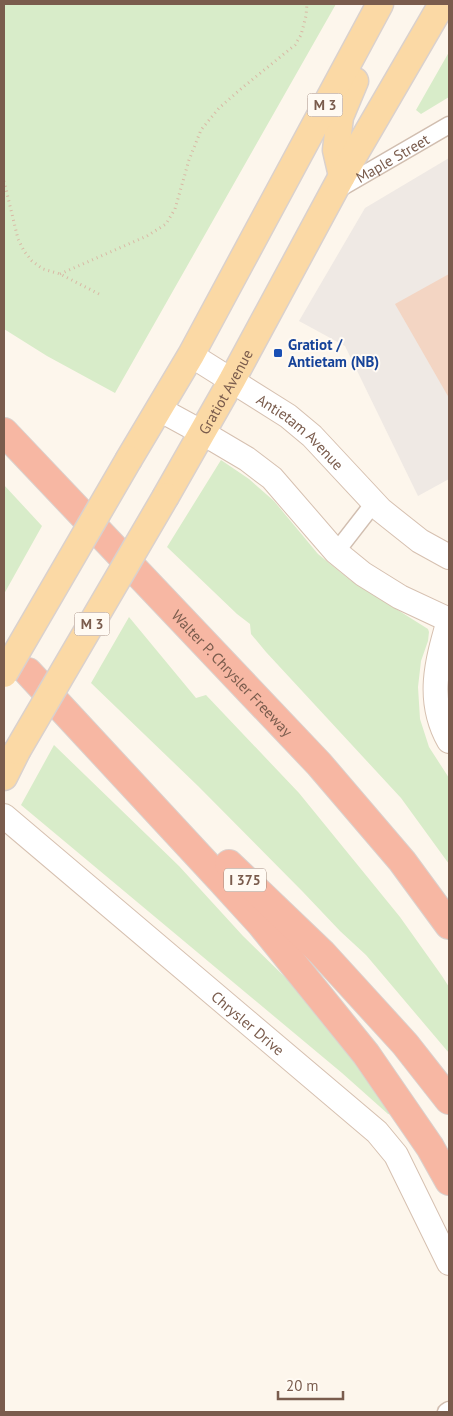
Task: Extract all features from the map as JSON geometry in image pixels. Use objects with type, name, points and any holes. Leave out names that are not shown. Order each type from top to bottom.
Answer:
[{"type":"highway","name":"Walter P. Chrysler Freeway","points":[[4,432],[319,764],[402,861],[449,925]]},
{"type":"highway","name":"I 375","points":[[4,647],[16,673],[322,953],[404,1044],[449,1100]]},
{"type":"highway","points":[[16,673],[220,879],[261,924],[366,1054],[430,1148],[449,1181]]},
{"type":"main road","name":"M 3","points":[[16,673],[129,460],[191,355],[380,4]]},
{"type":"main road","points":[[338,183],[336,150],[340,117],[374,38],[393,4]]},
{"type":"main road","name":"Gratiot Avenue","points":[[4,777],[17,751],[203,433],[338,183],[442,4]]},
{"type":"street","name":"Maple Street","points":[[338,183],[449,124]]},
{"type":"street","name":"Antietam Avenue","points":[[191,355],[288,416],[306,431],[374,503],[420,542],[449,557]]},
{"type":"street","points":[[159,409],[203,433],[272,478],[336,552],[363,574],[400,597],[449,620],[438,664],[435,688],[438,712],[449,742]]},
{"type":"street","points":[[336,552],[374,503]]},
{"type":"street","name":"Chrysler Drive","points":[[4,816],[378,1132],[396,1155],[449,1263]]},
{"type":"path","points":[[60,274],[147,236],[166,224],[175,209],[189,160],[201,130],[224,103],[295,45],[301,35],[307,4]]},
{"type":"path","points":[[4,181],[18,239],[32,261],[43,269],[60,274],[100,295]]},
{"type":"shaded area","points":[[449,158],[449,479],[418,496],[345,346],[299,321],[365,208]]},
{"type":"green space","points":[[4,4],[336,4],[115,393],[47,356],[4,329]]},
{"type":"green space","points":[[449,52],[449,97],[421,114],[416,110]]},
{"type":"green space","points":[[221,460],[249,479],[274,501],[318,554],[350,580],[428,629],[428,641],[421,661],[418,687],[420,719],[429,747],[449,778],[449,864],[401,798],[251,634],[250,624],[237,614],[167,547]]},
{"type":"green space","points":[[4,485],[42,526],[4,594]]},
{"type":"green space","points":[[129,617],[196,698],[206,695],[299,793],[400,917],[449,987],[449,1053],[366,955],[340,931],[198,786],[91,683]]},
{"type":"green space","points":[[54,745],[179,866],[243,936],[293,985],[345,1048],[394,1115],[388,1114],[342,1073],[21,805]]},
{"type":"building","points":[[449,274],[449,398],[395,304]]},
{"type":"place","name":"Gratiot / Antietam (NB)","points":[[278,353]]}]
